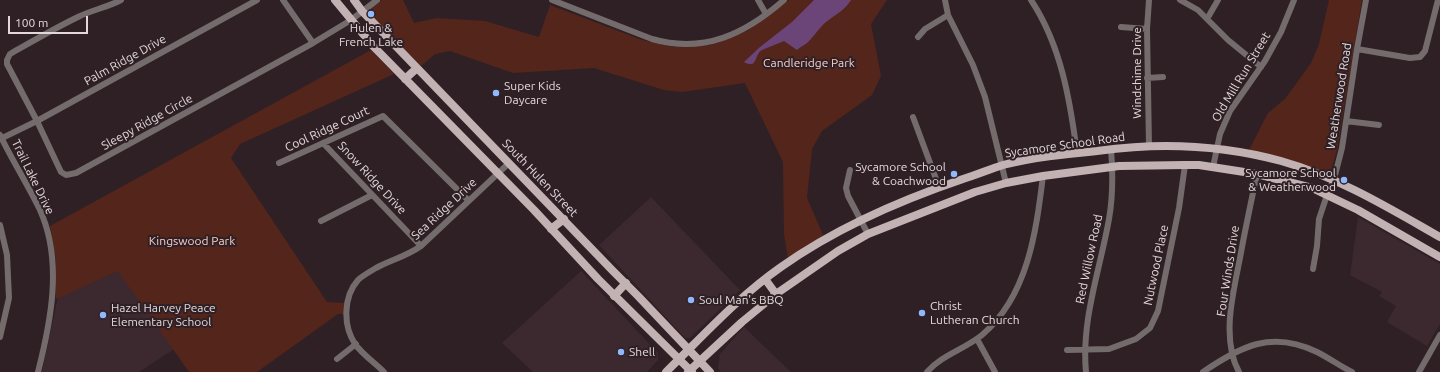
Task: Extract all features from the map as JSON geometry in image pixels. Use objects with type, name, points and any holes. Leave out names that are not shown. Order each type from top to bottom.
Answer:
[{"type":"main road","points":[[335,0],[373,46],[614,296],[690,371],[742,322],[776,294],[838,251],[868,234],[975,192],[1006,183],[1043,176],[1112,167],[1184,165],[1212,167],[1257,174],[1312,188],[1358,210],[1440,257]]},
{"type":"main road","name":"South Hulen Street","points":[[354,0],[417,68],[626,283],[710,372]]},
{"type":"main road","points":[[405,79],[417,68]]},
{"type":"main road","name":"Sycamore School Road","points":[[666,372],[732,307],[765,279],[823,240],[900,202],[1002,165],[1077,153],[1149,146],[1186,146],[1261,156],[1282,161],[1359,191],[1440,237]]},
{"type":"main road","points":[[551,229],[564,219]]},
{"type":"main road","points":[[765,279],[776,294]]},
{"type":"main road","points":[[614,296],[626,283]]},
{"type":"street","name":"Sleepy Ridge Circle","points":[[121,0],[112,5],[80,16],[10,54],[7,60],[7,64],[62,172],[66,175],[76,173],[313,43],[351,20],[362,10],[377,0]]},
{"type":"street","name":"Palm Ridge Drive","points":[[1,138],[37,121],[257,0]]},
{"type":"street","points":[[283,0],[313,43]]},
{"type":"street","points":[[552,0],[652,39],[679,44],[705,43],[743,30],[784,0]]},
{"type":"street","points":[[758,0],[766,14]]},
{"type":"street","points":[[945,0],[948,15],[973,66],[985,97],[1006,183]]},
{"type":"street","points":[[1031,0],[1044,23],[1062,68],[1072,112],[1077,153]]},
{"type":"street","name":"Windchime Drive","points":[[1149,0],[1147,29],[1149,146]]},
{"type":"street","points":[[1180,0],[1198,10],[1228,40],[1261,67]]},
{"type":"street","points":[[1207,19],[1218,0]]},
{"type":"street","name":"Old Mill Run Street","points":[[1212,167],[1220,134],[1230,111],[1261,67],[1281,32],[1294,0]]},
{"type":"street","name":"Weatherwood Road","points":[[1313,269],[1317,246],[1319,219],[1334,180],[1342,148],[1366,0]]},
{"type":"street","points":[[1357,50],[1410,58],[1420,57],[1425,51],[1438,0]]},
{"type":"street","points":[[918,37],[925,29],[948,15]]},
{"type":"street","points":[[1122,27],[1147,29]]},
{"type":"street","points":[[1147,78],[1163,77]]},
{"type":"street","name":"Cool Ridge Court","points":[[279,163],[383,116],[470,201]]},
{"type":"street","points":[[913,117],[939,187]]},
{"type":"street","points":[[1346,121],[1378,125]]},
{"type":"street","name":"Trail Lake Drive","points":[[1,138],[40,212],[48,236],[53,278],[51,311],[38,372]]},
{"type":"street","name":"Snow Ridge Drive","points":[[323,143],[421,246]]},
{"type":"street","name":"Red Willow Road","points":[[1086,372],[1085,350],[1089,309],[1109,217],[1112,188],[1111,149]]},
{"type":"street","name":"Sea Ridge Drive","points":[[384,372],[356,344],[347,325],[347,307],[353,289],[359,280],[376,268],[411,253],[421,246],[509,163]]},
{"type":"street","name":"Nutwood Place","points":[[1067,350],[1109,349],[1136,340],[1150,328],[1156,318],[1179,208],[1184,165]]},
{"type":"street","points":[[850,170],[846,188],[848,196],[868,234]]},
{"type":"street","name":"Four Winds Drive","points":[[1239,372],[1232,353],[1230,330],[1232,298],[1257,174]]},
{"type":"street","points":[[927,372],[934,365],[977,339],[996,321],[1009,304],[1016,291],[1028,260],[1038,214],[1043,176]]},
{"type":"street","points":[[321,221],[372,195]]},
{"type":"street","points":[[0,226],[7,255],[9,298],[2,316],[0,337]]},
{"type":"street","points":[[1419,372],[1440,335]]},
{"type":"street","points":[[977,339],[995,372]]},
{"type":"street","points":[[1203,372],[1232,353],[1248,346],[1280,341],[1304,346],[1318,352],[1352,372]]},
{"type":"street","points":[[337,359],[356,344]]},
{"type":"shaded area","points":[[814,0],[851,0],[843,10],[826,22],[808,42],[797,50],[784,41],[762,50],[754,63],[748,64],[744,62],[760,47],[792,22]]},
{"type":"shaded area","points":[[651,197],[740,290],[690,338],[685,338],[599,245]]},
{"type":"shaded area","points":[[1358,217],[1440,264],[1440,324],[1427,346],[1387,322],[1396,306],[1379,296],[1382,292],[1350,275]]},
{"type":"shaded area","name":"Hazel Harvey Peace Elementary School","points":[[122,269],[174,349],[139,372],[42,372],[58,297]]},
{"type":"shaded area","points":[[581,271],[658,353],[658,360],[647,372],[533,372],[502,343]]},
{"type":"shaded area","points":[[744,327],[791,372],[721,372],[718,368],[720,354]]},
{"type":"green space","name":"Candleridge Park","points":[[382,0],[403,0],[414,23],[436,18],[485,21],[539,37],[550,5],[642,40],[674,47],[711,45],[747,31],[789,0],[887,0],[871,24],[881,76],[872,95],[822,131],[812,149],[807,198],[823,235],[788,258],[784,234],[783,162],[745,83],[682,92],[664,90],[594,68],[513,73],[450,51],[435,54],[421,66],[369,13],[369,8]]},
{"type":"green space","points":[[1329,0],[1362,0],[1337,150],[1330,174],[1249,150],[1268,113],[1285,99],[1311,63],[1319,44]]},
{"type":"green space","name":"Kingswood Park","points":[[371,50],[394,74],[240,144],[231,158],[327,302],[346,303],[345,314],[338,314],[257,372],[189,372],[118,271],[56,299],[56,260],[50,226]]},
{"type":"place","name":"Hulen & French Lake","points":[[371,14]]},
{"type":"place","name":"Super Kids Daycare","points":[[496,93]]},
{"type":"place","name":"Sycamore School & Coachwood","points":[[954,174]]},
{"type":"place","name":"Sycamore School & Weatherwood","points":[[1344,180]]},
{"type":"place","name":"Soul Man's BBQ","points":[[691,300]]},
{"type":"place","name":"Christ Lutheran Church","points":[[922,313]]},
{"type":"place","name":"Hazel Harvey Peace Elementary School","points":[[103,315]]},
{"type":"place","name":"Shell","points":[[621,352]]}]
